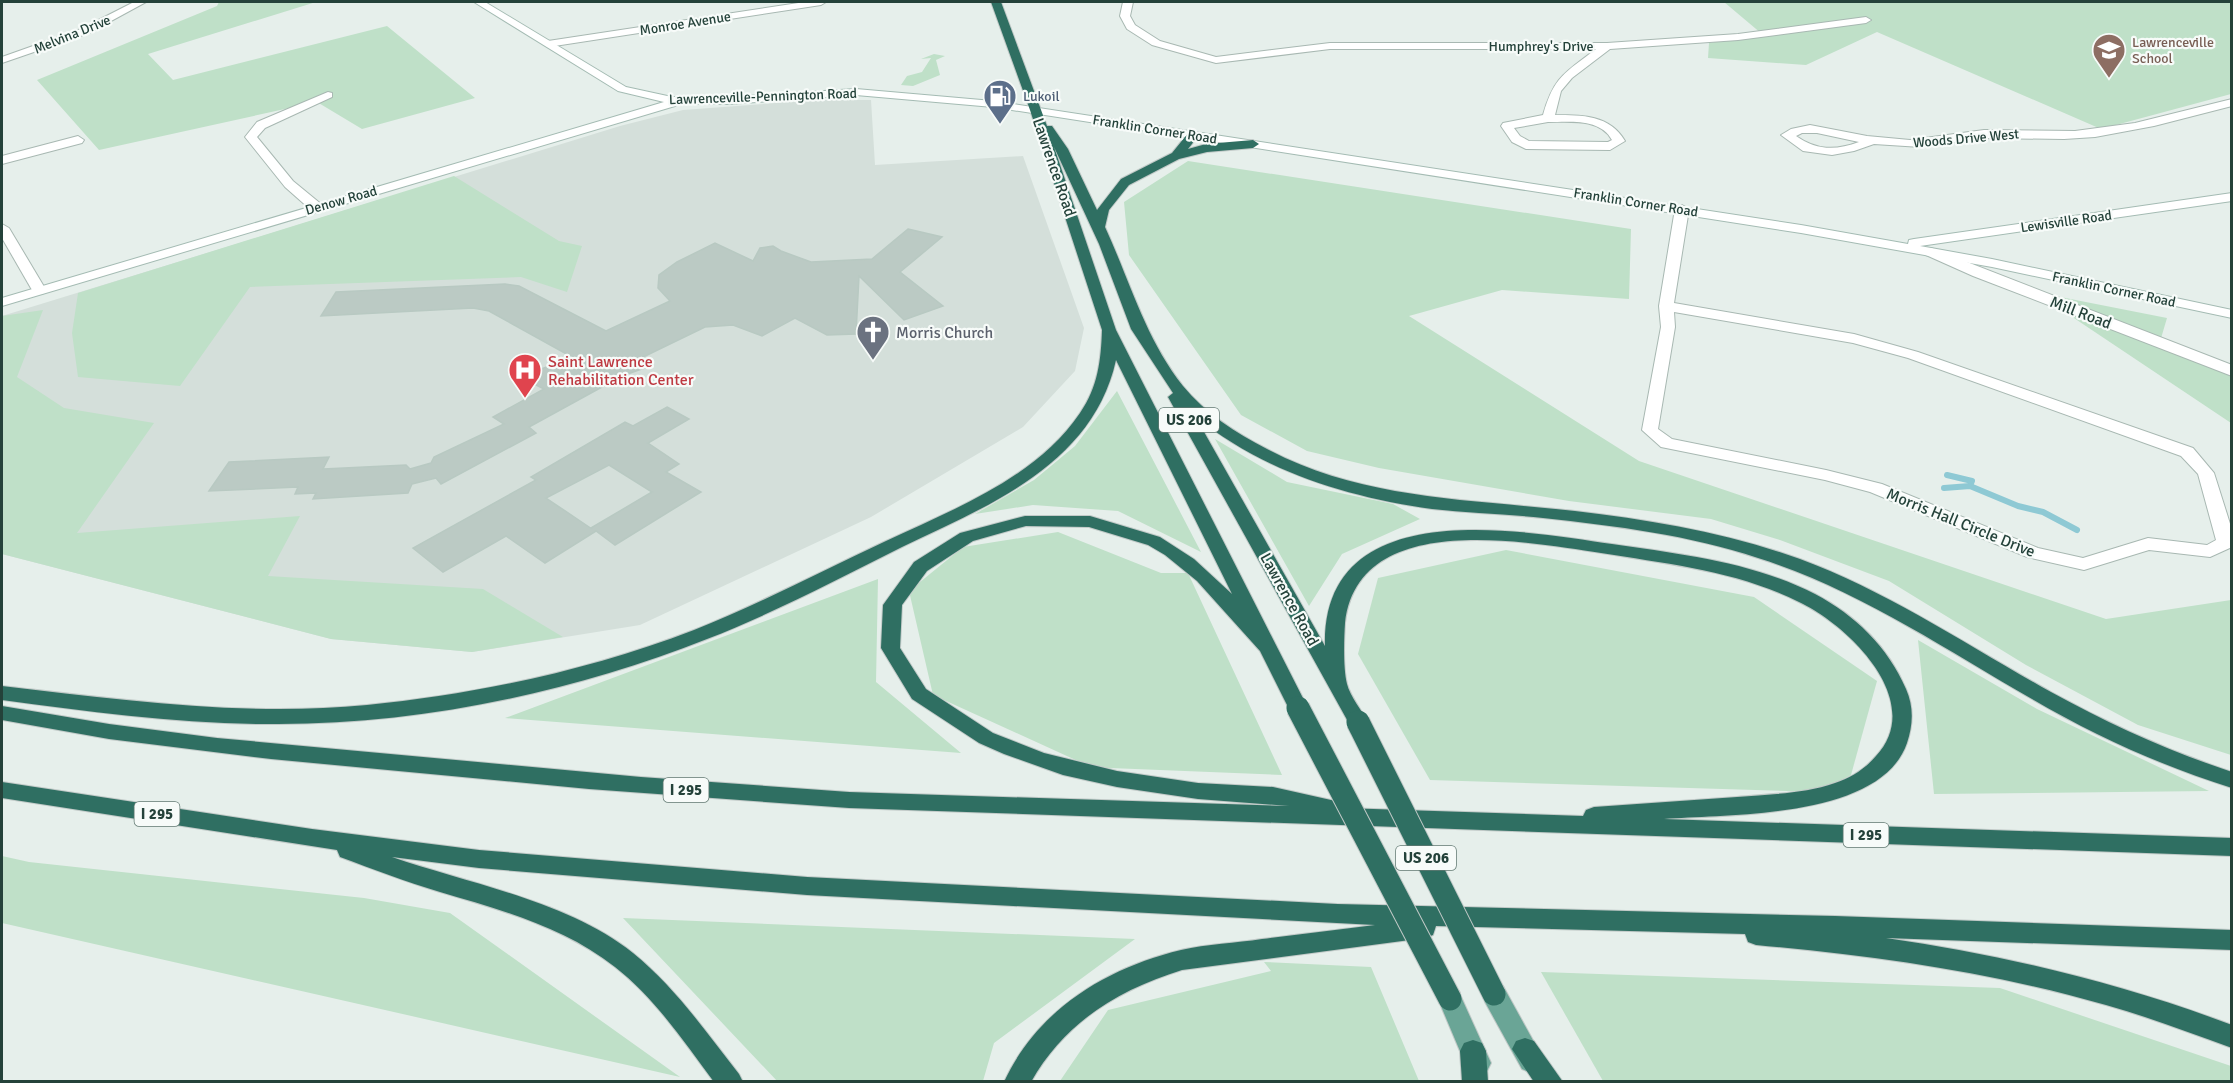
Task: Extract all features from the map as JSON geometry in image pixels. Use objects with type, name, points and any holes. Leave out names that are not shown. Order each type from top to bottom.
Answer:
[{"type":"highway","name":"US 206","points":[[996,2],[1036,110]]},
{"type":"highway","name":"Lawrence Road","points":[[1036,110],[1062,149],[1098,227],[1138,329],[1358,722],[1494,994]]},
{"type":"highway","name":"Lawrence Road","points":[[1036,110],[1109,330],[1298,708],[1450,999]]},
{"type":"highway","points":[[1176,156],[1193,135]]},
{"type":"highway","points":[[1098,227],[1103,210],[1125,182],[1176,156],[1206,148],[1253,144]]},
{"type":"highway","points":[[1138,329],[1176,387],[1193,406],[1242,443],[1308,474],[1387,496],[1429,503],[1544,513],[1624,524],[1688,535],[1764,553],[1847,585],[1898,610],[2017,682],[2127,741],[2232,780]]},
{"type":"highway","points":[[2,693],[190,714],[253,717],[318,716],[399,709],[467,699],[547,682],[611,665],[684,640],[741,617],[980,503],[1011,485],[1042,463],[1068,440],[1085,419],[1099,395],[1108,372],[1111,349],[1109,330]]},
{"type":"highway","points":[[1273,654],[1213,588],[1176,554],[1120,527],[1079,519],[1053,518],[1012,523],[967,536],[943,548],[921,564],[906,580],[895,599],[888,620],[888,641],[894,662],[918,695],[948,717],[1020,753],[1067,768],[1116,779],[1198,791],[1282,797],[1375,818]]},
{"type":"highway","points":[[1337,683],[1334,631],[1336,611],[1344,592],[1356,576],[1382,555],[1412,542],[1447,535],[1493,534],[1653,555],[1753,576],[1783,587],[1835,615],[1859,634],[1877,653],[1892,675],[1900,696],[1904,719],[1901,739],[1890,759],[1875,774],[1852,788],[1823,797],[1500,823]]},
{"type":"highway","name":"I 295","points":[[2,713],[80,728],[256,751],[653,788],[849,800],[2232,847]]},
{"type":"highway","name":"I 295","points":[[2,790],[312,838],[479,860],[807,886],[1337,914],[2232,940]]},
{"type":"highway","points":[[312,838],[438,882],[518,905],[577,931],[624,960],[667,1001],[730,1082]]},
{"type":"highway","points":[[1017,1082],[1026,1064],[1048,1034],[1078,1006],[1106,988],[1146,970],[1182,960],[1388,934],[1498,917]]},
{"type":"highway","points":[[1614,921],[1886,948],[1994,967],[2122,1000],[2232,1037]]},
{"type":"highway","points":[[1525,1049],[1550,1082]]},
{"type":"highway","points":[[1473,1051],[1474,1082]]},
{"type":"main road","name":"Lawrence Road","points":[[1494,994],[1542,1082]]},
{"type":"main road","name":"Lawrence Road","points":[[1450,999],[1487,1082]]},
{"type":"street","name":"Melvina Drive","points":[[2,60],[85,31],[141,2]]},
{"type":"street","name":"Lawrenceville-Pennington Road","points":[[479,2],[628,91],[648,97],[681,101],[805,93],[878,92],[1036,110]]},
{"type":"street","name":"Monroe Avenue","points":[[548,44],[821,2]]},
{"type":"street","name":"Humphrey's Drive","points":[[1128,2],[1125,16],[1131,27],[1155,43],[1216,60],[1330,46],[1607,46],[1738,37],[1866,20]]},
{"type":"street","points":[[1548,118],[1557,90],[1568,76],[1607,46]]},
{"type":"street","points":[[316,207],[289,184],[250,137],[261,125],[328,95]]},
{"type":"street","name":"Denow Road","points":[[2,302],[316,207],[681,101]]},
{"type":"street","name":"Woods Drive West","points":[[1873,140],[1857,148],[1832,152],[1808,149],[1787,135],[1796,130],[1820,129],[1902,144],[1938,143],[1979,134],[1998,133],[2074,135],[2164,121],[2232,102]]},
{"type":"street","name":"Franklin Corner Road","points":[[1036,110],[1682,209],[1900,246],[2232,314]]},
{"type":"street","points":[[1548,118],[1587,120],[1605,124],[1615,130],[1619,141],[1610,146],[1526,145],[1516,139],[1507,126],[1548,118]]},
{"type":"street","points":[[2,160],[78,140]]},
{"type":"street","name":"Lewisville Road","points":[[1900,246],[2232,197]]},
{"type":"street","name":"Morris Hall Circle Drive","points":[[1666,306],[1854,339],[1913,355],[2187,452],[2206,473],[2226,542],[2210,551],[2148,544],[2084,564],[2033,553],[1876,488],[1826,475],[1667,443],[1650,430],[1668,327],[1666,306],[1682,209]]},
{"type":"street","points":[[2,228],[39,290]]},
{"type":"street","name":"Mill Road","points":[[1931,252],[1978,273],[2232,371]]},
{"type":"shaded area","name":"Saint Lawrence Rehabilitation Center","points":[[816,100],[871,100],[875,165],[1023,156],[1084,328],[1075,371],[1023,427],[871,517],[640,625],[472,652],[331,639],[2,554],[2,316],[620,126],[683,110]]},
{"type":"green space","points":[[219,2],[316,2],[148,54],[173,80],[387,26],[475,98],[362,129],[317,102],[99,150],[37,80],[217,6]]},
{"type":"green space","name":"Lawrenceville School","points":[[1724,2],[2231,2],[2231,94],[2101,129],[1877,32],[1806,65],[1708,58],[1709,43],[1762,34]]},
{"type":"green space","points":[[934,54],[945,56],[936,60],[940,75],[913,86],[901,85],[907,76],[922,72],[931,58],[921,59]]},
{"type":"green space","points":[[1188,161],[1631,229],[1629,299],[1502,290],[1409,316],[1639,461],[2106,619],[2231,600],[2231,755],[2138,725],[2026,665],[1889,581],[1780,540],[1711,519],[1569,501],[1379,468],[1307,451],[1241,415],[1129,255],[1124,202]]},
{"type":"green space","points":[[454,176],[559,241],[582,246],[567,292],[521,277],[250,287],[180,386],[78,377],[72,333],[78,293]]},
{"type":"green space","points":[[2035,292],[2167,318],[2159,345],[2231,373],[2231,423]]},
{"type":"green space","points":[[43,310],[17,377],[64,408],[154,423],[77,533],[300,516],[268,576],[483,589],[563,637],[472,652],[331,639],[2,554],[2,316]]},
{"type":"green space","points":[[1117,391],[1201,552],[1118,511],[1033,505],[975,514],[1034,480],[1075,446]]},
{"type":"green space","points":[[1215,439],[1287,482],[1393,504],[1420,519],[1342,554],[1309,606]]},
{"type":"green space","points":[[1058,532],[1161,573],[1188,573],[1282,775],[1085,767],[1080,762],[933,695],[909,591],[963,547]]},
{"type":"green space","points":[[1506,550],[1754,597],[1877,681],[1851,775],[1822,792],[1430,780],[1358,654],[1378,578]]},
{"type":"green space","points":[[878,579],[876,682],[961,753],[505,718]]},
{"type":"green space","points":[[1918,640],[2037,709],[2209,791],[1934,794]]},
{"type":"green space","points":[[2,856],[29,862],[364,898],[450,913],[680,1077],[2,923]]},
{"type":"green space","points":[[623,918],[1135,939],[994,1043],[983,1081],[778,1082]]},
{"type":"green space","points":[[1264,962],[1371,967],[1419,1081],[1060,1081],[1108,1010],[1271,971]]},
{"type":"green space","points":[[1541,972],[2000,988],[2231,1066],[2231,1081],[1603,1081]]},
{"type":"building","name":"Saint Lawrence Rehabilitation Center","points":[[908,229],[942,237],[900,272],[943,306],[904,320],[859,276],[856,334],[827,335],[795,318],[762,336],[733,325],[705,327],[639,359],[650,366],[622,376],[529,427],[536,433],[441,484],[436,478],[412,484],[408,493],[313,499],[316,493],[295,494],[298,487],[209,491],[229,462],[329,457],[323,469],[406,465],[410,469],[431,463],[434,457],[504,424],[493,417],[544,389],[530,382],[536,371],[572,357],[489,311],[473,308],[321,316],[336,292],[505,284],[519,286],[606,331],[670,301],[658,288],[659,275],[677,262],[715,243],[753,261],[760,248],[773,246],[811,262],[872,259]]},
{"type":"building","points":[[667,407],[689,419],[648,443],[679,464],[666,472],[701,492],[615,545],[596,531],[545,563],[506,536],[443,572],[413,548],[536,480],[531,477],[625,422],[633,426]],"holes":[[[609,465],[652,492],[592,529],[546,498]]]},
{"type":"waterway","points":[[1947,475],[1972,481],[1970,486]]},
{"type":"waterway","points":[[1944,488],[1970,486]]},
{"type":"waterway","points":[[1970,486],[2018,506],[2043,512],[2077,530]]},
{"type":"place","name":"Lawrenceville School","points":[[2109,79]]},
{"type":"place","name":"Lukoil","points":[[1000,125]]},
{"type":"place","name":"Morris Church","points":[[873,361]]},
{"type":"place","name":"Saint Lawrence Rehabilitation Center","points":[[525,399]]}]
